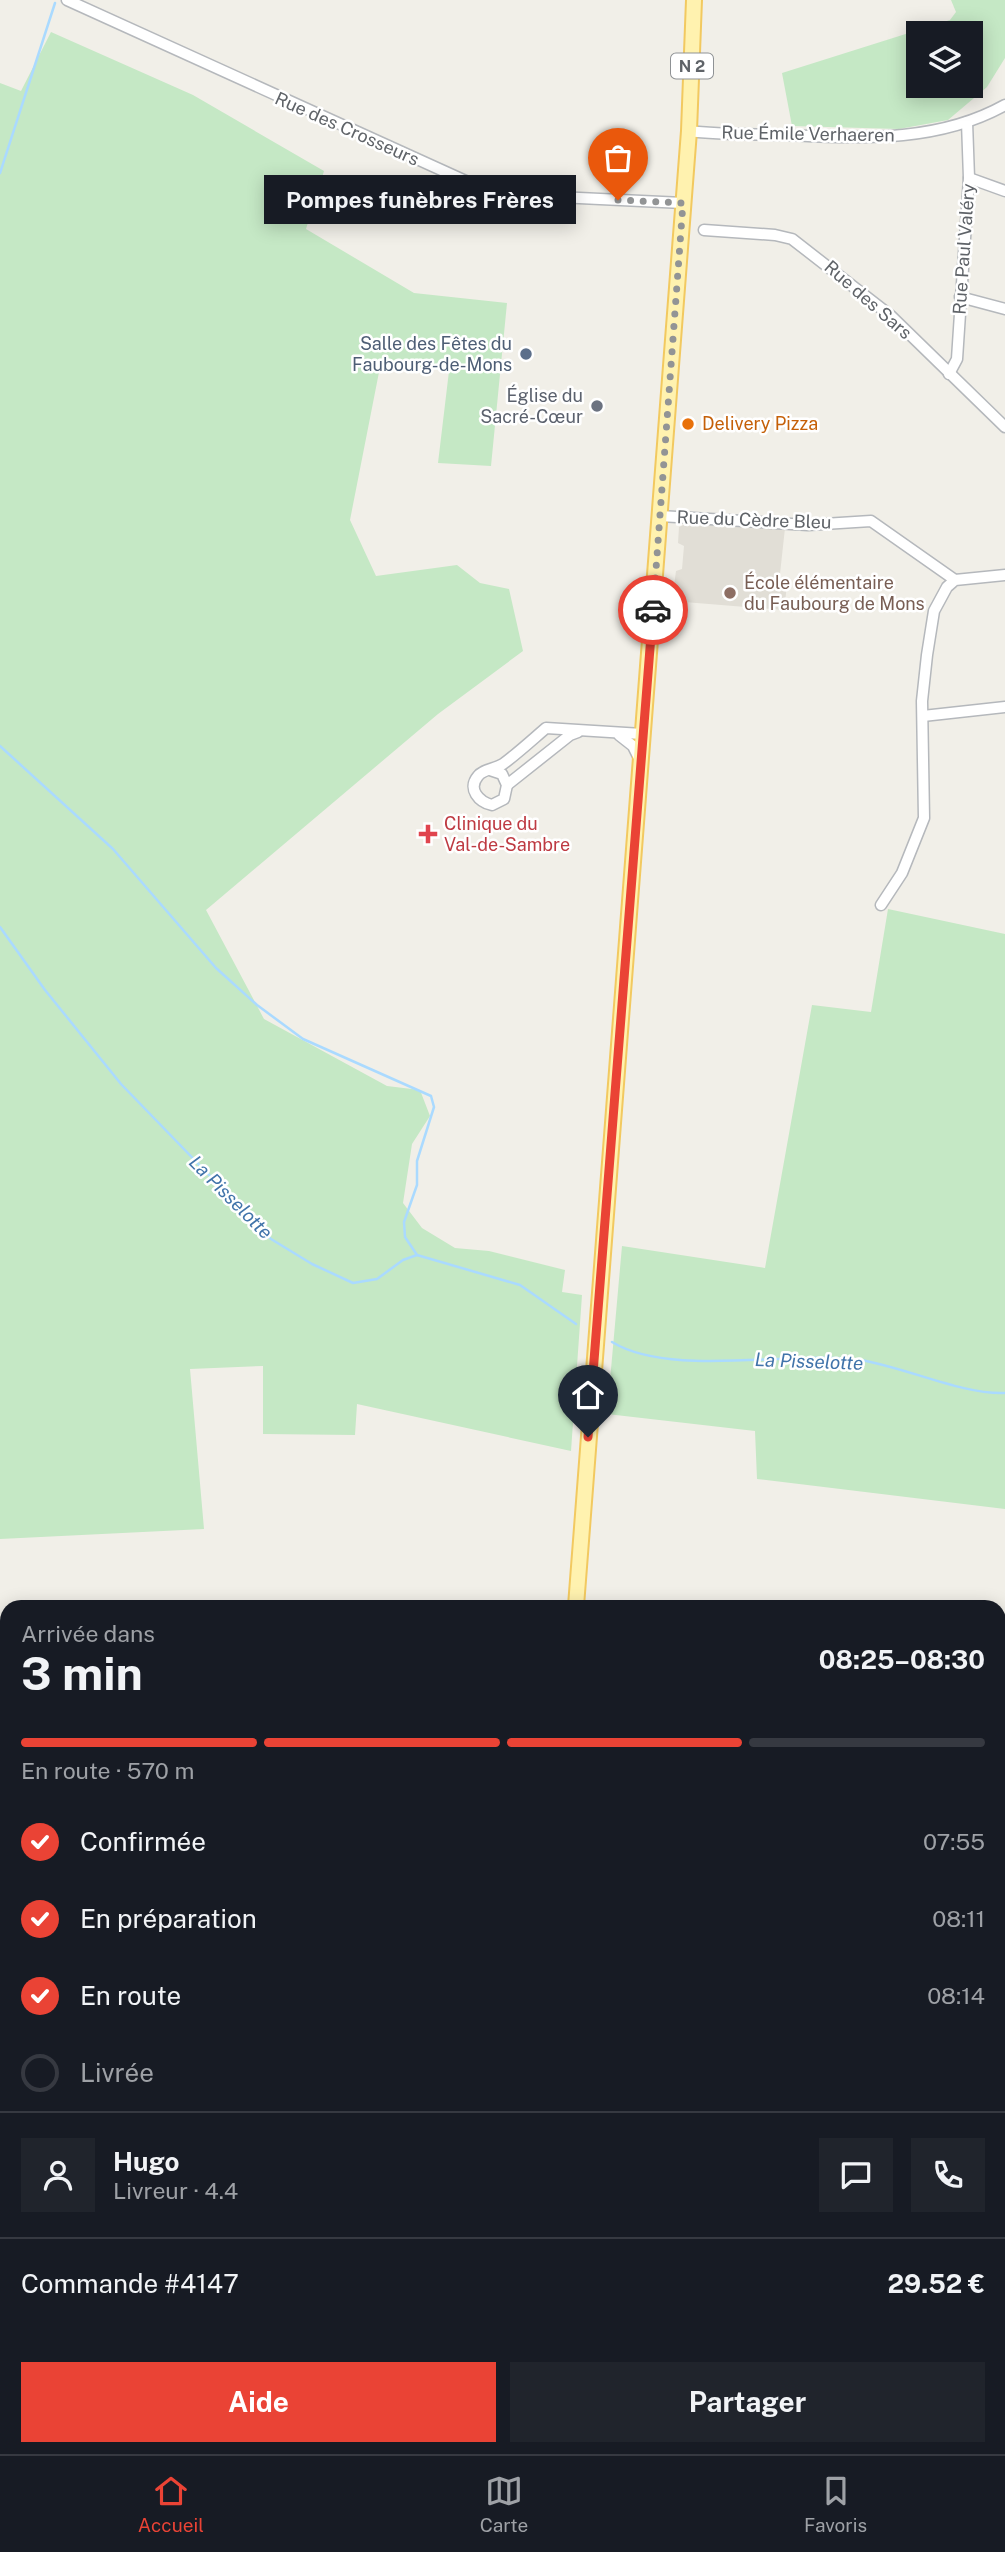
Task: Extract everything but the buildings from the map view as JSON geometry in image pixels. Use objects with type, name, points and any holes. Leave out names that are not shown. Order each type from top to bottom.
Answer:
[{"type":"main road","name":"N 2","points":[[576,1600],[689,131],[694,0]]},
{"type":"street","name":"Rue des Crosseurs","points":[[67,0],[481,188],[517,195],[683,203]]},
{"type":"street","name":"Rue Émile Verhaeren","points":[[689,131],[879,138],[917,134],[967,122],[1005,105]]},
{"type":"street","name":"Rue Paul Valéry","points":[[949,374],[957,359],[969,178],[967,122]]},
{"type":"street","points":[[969,178],[1005,191]]},
{"type":"street","name":"Rue des Sars","points":[[704,230],[775,235],[792,239],[891,316],[1005,427]]},
{"type":"street","points":[[960,297],[1005,309]]},
{"type":"street","name":"Rue du Cèdre Bleu","points":[[660,516],[808,524],[871,521],[955,580]]},
{"type":"street","points":[[881,905],[902,873],[924,818],[923,688],[934,611],[947,587],[955,580],[1005,575]]},
{"type":"street","points":[[923,716],[1005,707]]},
{"type":"street","points":[[490,770],[502,774],[507,785],[507,793],[499,803],[479,800],[474,788],[478,776],[490,770],[500,766],[546,728],[560,727],[578,732],[618,735],[642,734]]},
{"type":"street","points":[[507,785],[570,735],[578,732]]},
{"type":"street","points":[[618,735],[633,746],[640,761]]},
{"type":"shaded area","points":[[694,520],[785,528],[779,583],[787,585],[784,610],[672,601],[676,571],[682,569],[684,546],[678,543],[679,527]]},
{"type":"green space","points":[[951,0],[1005,0],[1005,58],[983,90],[983,21],[947,21],[956,12]]},
{"type":"green space","points":[[51,32],[193,95],[324,171],[306,229],[414,293],[507,303],[491,466],[438,463],[449,371],[381,362],[350,520],[376,576],[457,565],[480,583],[509,589],[523,651],[438,714],[206,910],[264,1019],[387,1086],[420,1090],[430,1116],[412,1144],[403,1203],[422,1228],[455,1248],[489,1251],[565,1270],[562,1292],[582,1295],[571,1451],[357,1404],[355,1435],[263,1434],[263,1366],[190,1369],[204,1529],[0,1539],[0,83],[21,91]]},
{"type":"green space","points":[[906,34],[906,98],[974,98],[948,120],[899,129],[792,126],[782,73]]},
{"type":"green space","points":[[888,909],[1005,934],[1005,1509],[757,1479],[755,1431],[607,1414],[622,1246],[765,1268],[812,1005],[871,1012]]},
{"type":"waterway","name":"La Pisselotte","points":[[0,173],[55,3]]},
{"type":"waterway","points":[[0,746],[113,849],[216,968],[257,1005],[303,1039],[431,1096],[434,1107],[417,1161],[417,1185],[404,1222],[405,1237],[417,1255]]},
{"type":"waterway","name":"La Pisselotte","points":[[0,927],[45,990],[121,1084],[271,1239],[312,1264],[353,1283],[377,1279],[403,1260],[417,1255],[520,1285],[576,1324]]},
{"type":"waterway","name":"La Pisselotte","points":[[612,1342],[637,1353],[666,1359],[860,1360],[971,1390],[1005,1393]]},
{"type":"way so far","points":[[618,200],[683,203],[653,610]]},
{"type":"place","name":"Pompes funèbres Frères","points":[[618,200]]},
{"type":"place","name":"Salle des Fêtes du Faubourg-de-Mons","points":[[526,354]]},
{"type":"place","name":"Église du Sacré-Cœur","points":[[597,406]]},
{"type":"place","name":"Delivery Pizza","points":[[688,424]]},
{"type":"place","name":"École élémentaire du Faubourg de Mons","points":[[730,593]]},
{"type":"place","name":"Clinique du Val-de-Sambre","points":[[428,834]]},
{"type":"route","points":[[588,1437],[653,610]]}]
